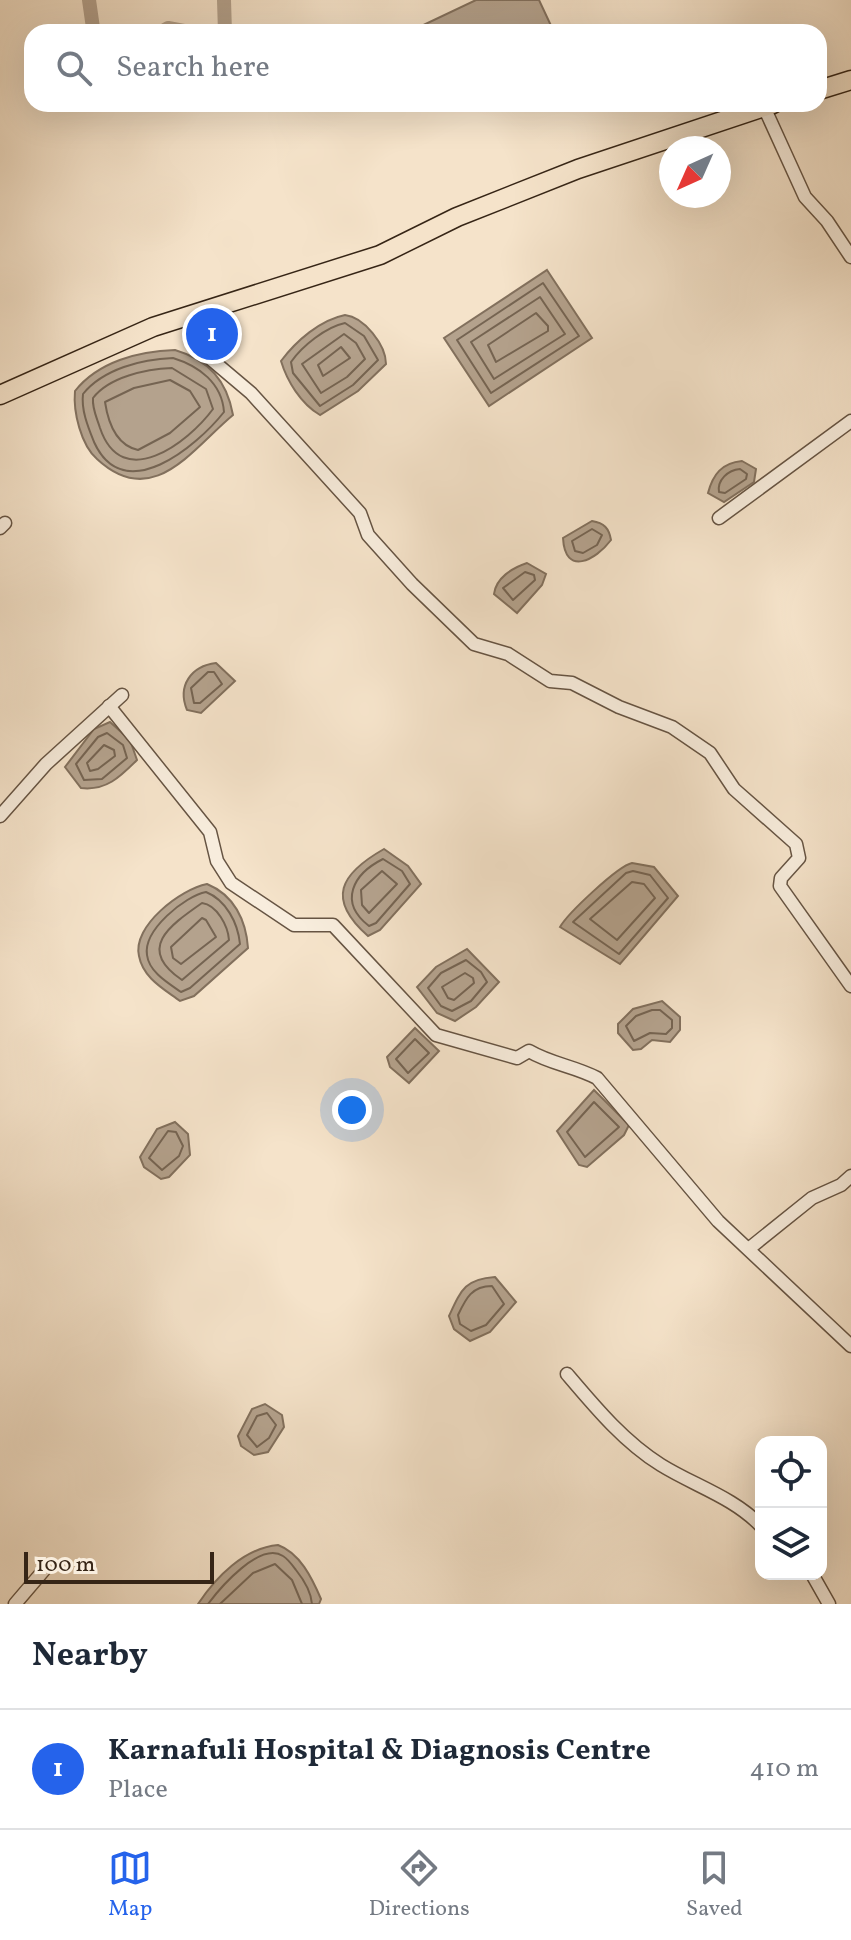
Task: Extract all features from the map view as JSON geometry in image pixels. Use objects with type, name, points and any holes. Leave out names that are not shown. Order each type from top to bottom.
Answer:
[{"type":"main road","points":[[827,88],[851,80]]},
{"type":"main road","points":[[0,395],[196,312],[380,255],[457,217],[578,169],[747,112]]},
{"type":"street","points":[[771,112],[805,197],[827,221],[851,257]]},
{"type":"street","points":[[196,312],[193,337],[206,355],[251,393],[360,513],[368,535],[412,584],[474,644],[508,654],[550,681],[572,683],[619,707],[672,727],[710,753],[734,789],[796,844],[799,858],[781,878],[780,886],[851,986]]},
{"type":"street","points":[[719,518],[851,421]]},
{"type":"street","points":[[0,816],[46,764],[122,695]]},
{"type":"street","points":[[109,706],[210,832],[217,861],[231,883],[294,925],[333,925],[436,1035],[517,1058],[529,1051],[547,1062],[572,1065],[597,1078],[718,1221],[751,1247],[851,1346]]},
{"type":"street","points":[[751,1247],[812,1198],[841,1185],[851,1176]]},
{"type":"street","points":[[567,1374],[627,1438],[660,1464],[741,1506],[755,1520]]},
{"type":"street","points":[[15,1604],[44,1570]]},
{"type":"street","points":[[815,1580],[829,1604]]},
{"type":"water","points":[[476,0],[539,0],[550,24],[425,24]]},
{"type":"water","points":[[547,270],[592,338],[489,406],[444,338]]},
{"type":"water","points":[[345,315],[359,321],[373,333],[386,364],[358,391],[320,415],[296,391],[281,361],[309,332]]},
{"type":"water","points":[[175,350],[207,366],[221,382],[233,415],[171,469],[154,477],[136,479],[117,473],[91,453],[82,437],[75,409],[75,391],[95,372],[120,360]]},
{"type":"water","points":[[742,461],[756,469],[754,482],[724,502],[708,493],[719,471],[729,464]]},
{"type":"water","points":[[592,521],[605,527],[611,540],[590,558],[575,561],[569,558],[563,538]]},
{"type":"water","points":[[527,563],[546,574],[542,585],[517,613],[494,594],[495,588],[506,574]]},
{"type":"water","points":[[216,663],[235,681],[201,713],[187,710],[184,693],[188,679],[200,668]]},
{"type":"water","points":[[110,722],[130,740],[137,760],[105,785],[81,788],[65,767],[94,729]]},
{"type":"water","points":[[384,849],[408,866],[421,884],[380,930],[368,936],[347,910],[343,899],[344,888],[357,868]]},
{"type":"water","points":[[632,863],[654,867],[678,896],[620,964],[560,927],[594,891]]},
{"type":"water","points":[[207,884],[225,895],[237,910],[245,928],[248,948],[194,996],[180,1001],[145,971],[139,956],[139,944],[151,921],[172,901]]},
{"type":"water","points":[[467,949],[499,982],[476,1007],[455,1021],[437,1013],[417,987],[436,967]]},
{"type":"water","points":[[662,1001],[680,1017],[680,1030],[670,1042],[652,1040],[641,1049],[633,1050],[618,1033],[618,1024],[633,1009]]},
{"type":"water","points":[[415,1028],[439,1051],[409,1083],[390,1067],[387,1057]]},
{"type":"water","points":[[594,1090],[629,1125],[624,1135],[587,1167],[579,1165],[557,1131]]},
{"type":"water","points":[[175,1122],[188,1134],[190,1155],[169,1177],[161,1179],[144,1167],[140,1157],[157,1129]]},
{"type":"water","points":[[495,1277],[516,1302],[490,1332],[470,1341],[454,1329],[449,1316],[470,1283]]},
{"type":"water","points":[[265,1404],[282,1415],[284,1427],[268,1452],[254,1455],[241,1446],[238,1436],[252,1409]]},
{"type":"water","points":[[278,1545],[293,1554],[304,1567],[321,1599],[319,1604],[198,1604],[213,1584],[242,1558]]},
{"type":"waterway","points":[[89,0],[92,24]]},
{"type":"waterway","points":[[224,0],[225,24]]},
{"type":"place","name":"Karnafuli Hospital & Diagnosis Centre","points":[[212,334]]}]
